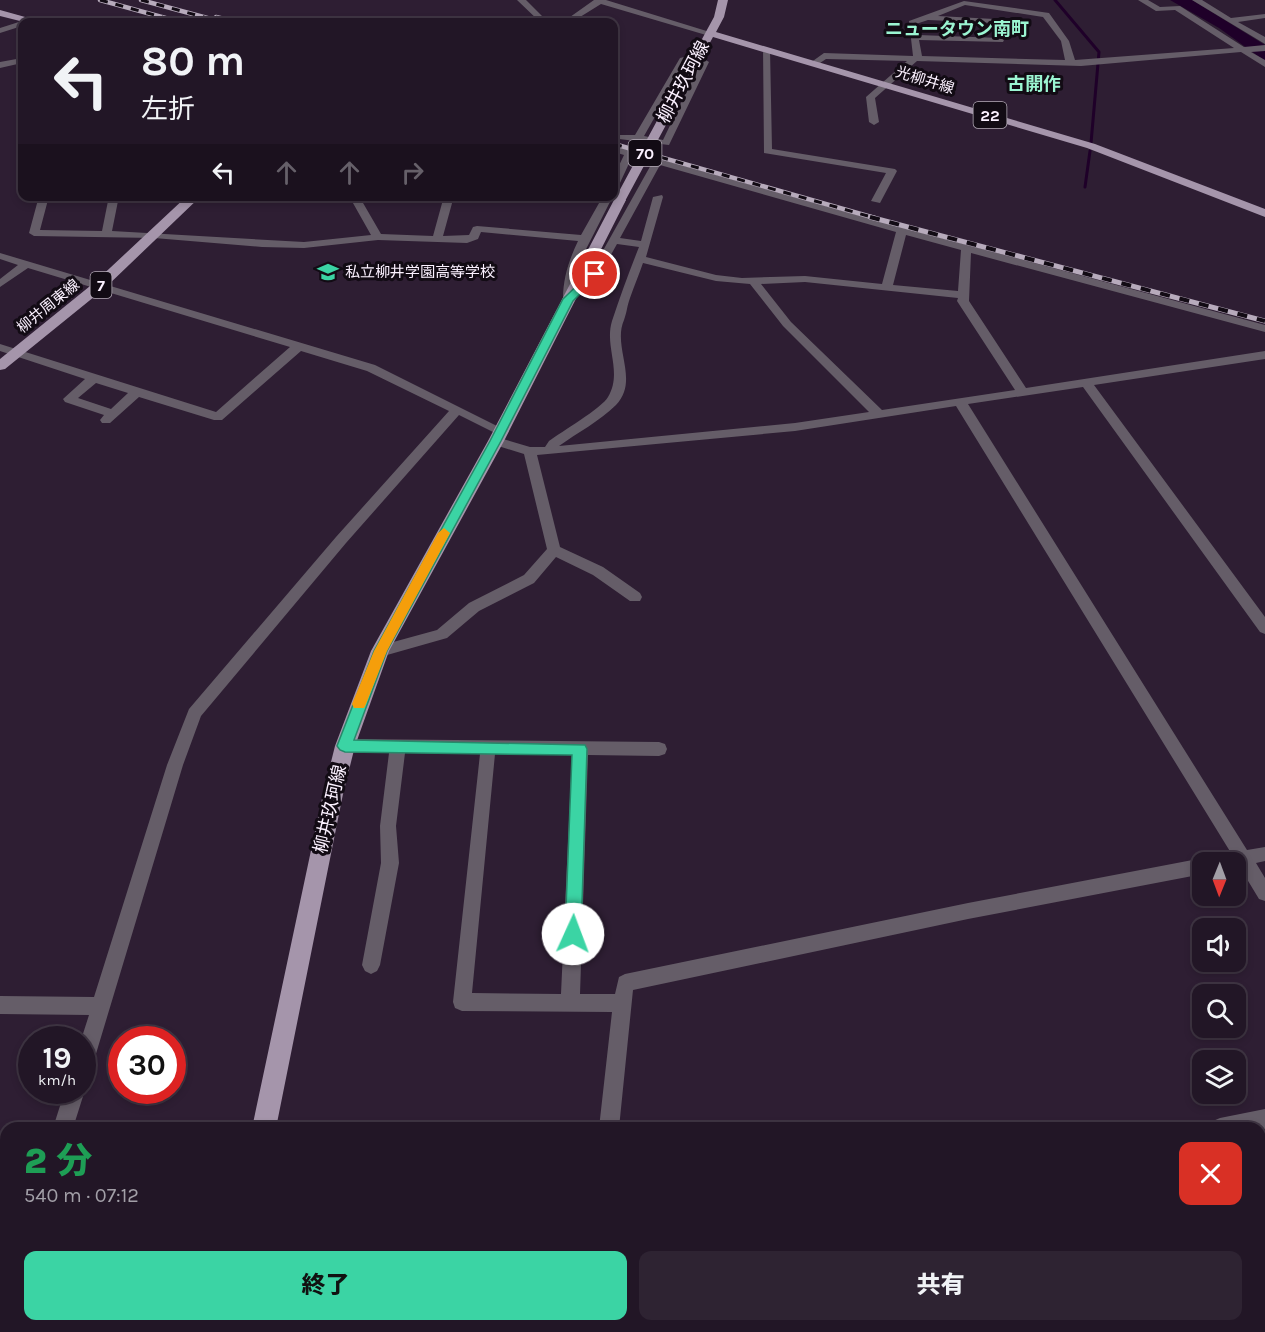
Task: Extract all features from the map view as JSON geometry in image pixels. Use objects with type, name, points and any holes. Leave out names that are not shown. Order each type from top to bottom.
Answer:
[{"type":"main road","points":[[709,33],[722,9],[723,0]]},
{"type":"main road","points":[[0,13],[18,19]]},
{"type":"main road","name":"光柳井線","points":[[709,33],[885,83],[1091,146],[1265,213]]},
{"type":"main road","name":"柳井玖珂線","points":[[618,184],[670,107],[709,33]]},
{"type":"main road","name":"柳井周東線","points":[[0,366],[100,285],[190,201]]},
{"type":"main road","name":"柳井玖珂線","points":[[265,1122],[321,847],[345,746],[380,651],[498,436],[568,299],[609,201]]},
{"type":"street","points":[[521,0],[540,18]]},
{"type":"street","points":[[573,18],[599,0],[709,33]]},
{"type":"street","points":[[1142,0],[1159,9],[1178,8],[1265,64]]},
{"type":"street","points":[[1196,0],[1265,41]]},
{"type":"street","points":[[874,122],[870,97],[918,56],[912,23],[964,3],[1046,15],[1065,41],[1069,59],[1073,63]]},
{"type":"street","points":[[992,6],[1006,62]]},
{"type":"street","points":[[1231,20],[1265,16]]},
{"type":"street","points":[[927,17],[994,21]]},
{"type":"street","points":[[0,31],[18,25]]},
{"type":"street","points":[[915,38],[1000,40]]},
{"type":"street","points":[[831,47],[837,51],[837,56]]},
{"type":"street","points":[[814,63],[824,56],[837,56],[1073,63],[1265,48]]},
{"type":"street","points":[[766,49],[767,151],[892,171],[876,201]]},
{"type":"street","points":[[622,137],[666,142],[705,62],[696,57],[683,60],[638,138]]},
{"type":"street","points":[[0,65],[18,62]]},
{"type":"street","points":[[618,150],[902,231],[1265,329]]},
{"type":"street","points":[[618,180],[629,154]]},
{"type":"street","points":[[568,299],[595,274],[657,161]]},
{"type":"street","points":[[618,189],[643,184]]},
{"type":"street","points":[[550,451],[553,444],[612,402],[620,384],[621,366],[616,350],[618,320],[622,315],[623,301],[645,245],[658,197]]},
{"type":"street","points":[[43,201],[34,234],[154,235],[241,243],[304,245],[378,237],[467,240],[474,237],[477,229],[586,239]]},
{"type":"street","points":[[106,235],[113,201]]},
{"type":"street","points":[[357,201],[378,237]]},
{"type":"street","points":[[437,239],[447,201]]},
{"type":"street","points":[[568,299],[567,286],[572,268],[608,201]]},
{"type":"street","points":[[887,285],[902,231]]},
{"type":"street","points":[[613,240],[645,245]]},
{"type":"street","points":[[966,248],[963,300],[1023,393]]},
{"type":"street","points":[[0,256],[370,368],[457,410],[498,436],[530,451],[550,451],[795,427],[1265,355]]},
{"type":"street","points":[[640,259],[716,278],[805,279],[887,285],[963,295]]},
{"type":"street","points":[[0,284],[26,264]]},
{"type":"street","points":[[753,280],[787,324],[879,414]]},
{"type":"street","points":[[0,347],[218,417],[299,346]]},
{"type":"street","points":[[94,378],[69,399],[110,417],[137,392]]},
{"type":"street","points":[[1086,383],[1265,628]]},
{"type":"street","points":[[960,402],[1238,852]]},
{"type":"street","points":[[95,1026],[175,765],[195,713],[334,548],[457,410]]},
{"type":"street","points":[[530,451],[554,550]]},
{"type":"street","points":[[380,651],[442,634],[474,607],[529,579],[554,550]]},
{"type":"street","points":[[554,550],[598,571],[635,597]]},
{"type":"street","points":[[345,746],[658,750]]},
{"type":"street","points":[[372,965],[390,863],[388,826],[398,748]]},
{"type":"street","points":[[488,749],[462,1002],[621,1003]]},
{"type":"street","points":[[570,1003],[580,749]]},
{"type":"street","points":[[1246,857],[1265,854]]},
{"type":"street","points":[[1246,864],[1265,893]]},
{"type":"street","points":[[610,1122],[625,983],[968,911],[1192,868]]},
{"type":"street","points":[[0,1005],[102,1006]]},
{"type":"street","points":[[65,1122],[71,1104]]},
{"type":"street","points":[[1250,1122],[1265,1119]]},
{"type":"shaded area","points":[[1170,0],[1192,0],[1265,45],[1265,61],[1219,28]]},
{"type":"waterway","points":[[1055,0],[1099,52],[1091,143]]},
{"type":"waterway","points":[[1085,187],[1090,151]]},
{"type":"railway","points":[[100,0],[165,18]]},
{"type":"railway","points":[[141,0],[207,18]]},
{"type":"railway","points":[[216,17],[220,18]]},
{"type":"railway","points":[[618,145],[875,218]]},
{"type":"railway","points":[[870,217],[1265,321]]},
{"type":"slow traffic","points":[[359,704],[380,651],[444,533]]},
{"type":"place","name":"私立柳井学園高等学校","points":[[328,272]]},
{"type":"district","name":"ニュータウン南町","points":[[957,29]]},
{"type":"district","name":"古開作","points":[[1034,84]]},
{"type":"route","points":[[573,934],[580,749],[345,746],[380,651],[495,441],[568,299],[595,274]]}]
